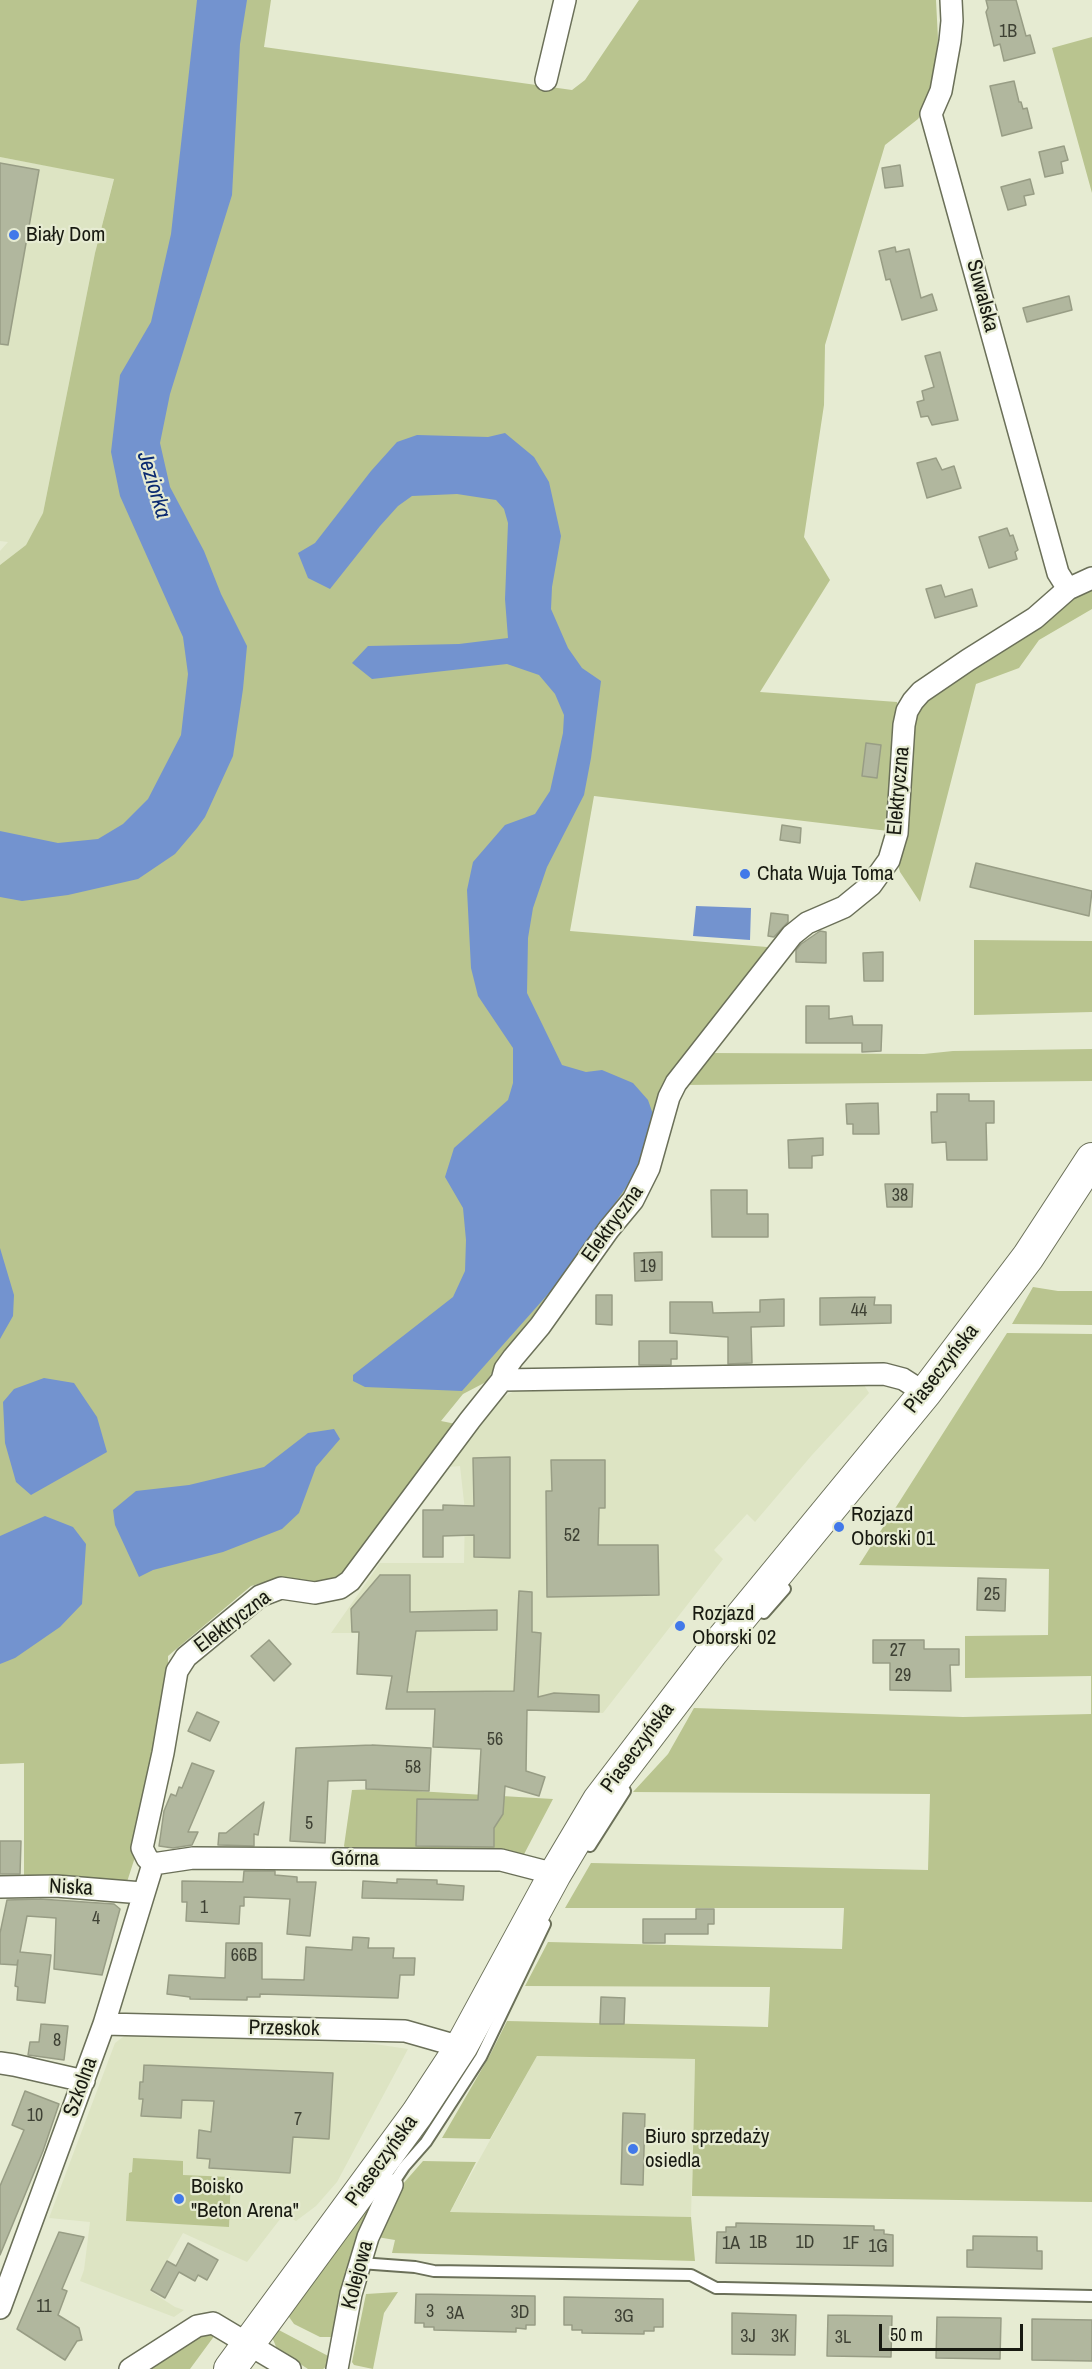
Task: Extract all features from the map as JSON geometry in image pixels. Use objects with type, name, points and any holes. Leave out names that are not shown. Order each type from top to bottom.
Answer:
[{"type":"main road","name":"Piaseczyńska","points":[[230,2369],[410,2123],[461,2047],[555,1874],[599,1800],[634,1751],[712,1652],[925,1393],[1028,1257],[1092,1160]]},
{"type":"street","points":[[546,80],[565,0]]},
{"type":"street","name":"Suwalska","points":[[951,0],[950,40],[941,90],[931,114],[1058,573],[1068,589]]},
{"type":"street","name":"Elektryczna","points":[[153,1864],[142,1848],[177,1671],[186,1657],[260,1596],[281,1588],[315,1593],[340,1588],[350,1581],[502,1380],[505,1369],[540,1326],[644,1183],[669,1097],[676,1083],[792,935],[807,923],[844,906],[871,885],[889,860],[897,834],[904,725],[907,711],[913,701],[921,692],[968,660],[1035,618],[1068,589],[1092,578]]},
{"type":"street","points":[[502,1380],[884,1374],[903,1379],[925,1393]]},
{"type":"street","name":"Górna","points":[[153,1864],[193,1858],[501,1860],[555,1874]]},
{"type":"street","name":"Szkolna","points":[[0,2308],[104,2024],[142,1893],[153,1864]]},
{"type":"street","name":"Niska","points":[[0,1887],[56,1886],[142,1893]]},
{"type":"street","name":"Przeskok","points":[[104,2024],[405,2031],[461,2047]]},
{"type":"street","points":[[0,2063],[84,2081]]},
{"type":"street","name":"Kolejowa","points":[[337,2369],[351,2294],[368,2236],[392,2185]]},
{"type":"street","points":[[130,2369],[197,2326],[213,2323],[290,2369]]},
{"type":"lane","points":[[755,1623],[785,1588]]},
{"type":"lane","points":[[675,1720],[695,1693]]},
{"type":"lane","points":[[582,1859],[629,1783]]},
{"type":"lane","points":[[392,2185],[426,2142],[480,2057],[548,1918]]},
{"type":"lane","points":[[360,2263],[415,2267],[434,2271],[691,2275],[716,2288],[1092,2296]]},
{"type":"shaded area","points":[[0,0],[271,0],[264,47],[572,90],[585,80],[639,0],[936,0],[938,39],[933,77],[936,88],[918,119],[885,145],[825,345],[824,405],[804,537],[830,580],[760,692],[897,702],[901,726],[888,831],[594,796],[570,931],[767,947],[772,955],[671,1085],[636,1192],[511,1355],[493,1371],[486,1382],[463,1394],[441,1421],[456,1424],[351,1570],[323,1585],[300,1583],[282,1577],[251,1586],[168,1656],[168,1672],[136,1854],[126,1885],[24,1881],[24,1763],[0,1764],[0,565],[26,545],[43,513],[95,253],[114,179],[0,157]]},
{"type":"shaded area","points":[[1092,37],[1092,193],[1052,48]]},
{"type":"shaded area","points":[[0,157],[114,178],[95,253],[43,513],[26,545],[0,565],[0,551],[8,542],[0,541]]},
{"type":"shaded area","points":[[1092,589],[1092,609],[1039,640],[1019,668],[976,684],[920,902],[900,872],[895,854],[912,714],[922,697],[1080,593]]},
{"type":"shaded area","points":[[974,940],[1092,941],[1092,1012],[974,1015]]},
{"type":"shaded area","points":[[1092,1049],[1092,1081],[682,1085],[708,1053],[924,1054],[953,1051]]},
{"type":"shaded area","points":[[1033,1287],[1058,1291],[1092,1291],[1092,1325],[1012,1324]]},
{"type":"shaded area","points":[[1007,1333],[1092,1334],[1092,2202],[692,2196],[695,2059],[537,2056],[490,2139],[442,2138],[507,2021],[768,2027],[770,1987],[525,1986],[548,1942],[842,1949],[844,1908],[565,1908],[591,1863],[928,1870],[930,1794],[633,1792],[668,1754],[694,1708],[963,1717],[1091,1714],[1091,1676],[965,1678],[965,1636],[1048,1635],[1049,1569],[859,1565]]},
{"type":"shaded area","points":[[864,1385],[869,1393],[755,1522],[747,1514],[714,1550],[723,1559],[603,1713],[508,1709],[386,1709],[400,1633],[331,1633],[380,1563],[464,1563],[465,1511],[460,1466],[448,1467],[500,1399],[518,1389]]},
{"type":"shaded area","points":[[382,1789],[553,1799],[522,1858],[350,1855],[344,1846],[352,1790]]},
{"type":"shaded area","points":[[127,2034],[368,2043],[408,2049],[337,2182],[316,2206],[296,2221],[284,2214],[247,2262],[183,2233],[150,2291],[184,2310],[174,2317],[80,2281],[84,2270],[90,2222],[49,2218],[115,2043]]},
{"type":"shaded area","points":[[537,2056],[695,2059],[691,2217],[450,2212]]},
{"type":"shaded area","points":[[412,2152],[335,2337],[320,2337],[294,2324],[287,2314],[400,2153]]},
{"type":"shaded area","name":"Boisko \"Beton Arena\"","points":[[133,2158],[183,2161],[183,2175],[231,2177],[229,2227],[126,2221],[129,2173],[132,2172]]},
{"type":"shaded area","points":[[423,2161],[476,2162],[450,2212],[691,2217],[695,2261],[392,2253],[395,2240],[377,2237],[402,2185]]},
{"type":"shaded area","points":[[398,2292],[384,2313],[373,2369],[354,2365],[352,2362],[366,2294]]},
{"type":"shaded area","points":[[275,2328],[332,2358],[331,2363],[323,2369],[308,2369],[277,2349],[272,2337]]},
{"type":"shaded area","points":[[205,2333],[215,2335],[190,2369],[149,2369]]},
{"type":"water","name":"Jeziorka","points":[[197,0],[247,0],[240,44],[232,195],[170,394],[160,443],[170,487],[204,551],[221,594],[247,646],[233,756],[205,817],[197,828],[175,854],[138,879],[68,895],[22,901],[0,897],[0,831],[58,843],[98,839],[123,824],[148,799],[181,735],[188,674],[183,637],[120,496],[111,452],[120,375],[151,322],[171,234]]},
{"type":"water","points":[[505,433],[534,457],[549,482],[561,536],[552,587],[551,609],[568,648],[582,668],[601,681],[584,795],[547,867],[533,908],[528,938],[527,993],[562,1065],[586,1072],[602,1070],[633,1083],[648,1100],[655,1120],[650,1142],[642,1153],[636,1173],[565,1275],[462,1391],[365,1387],[353,1381],[353,1375],[453,1297],[465,1271],[466,1240],[463,1208],[445,1177],[454,1148],[508,1100],[513,1083],[513,1048],[478,996],[471,968],[467,890],[473,862],[505,825],[535,814],[550,791],[563,733],[564,715],[555,694],[539,675],[507,664],[372,679],[352,663],[368,646],[459,644],[508,638],[505,599],[508,523],[504,509],[496,500],[457,494],[412,496],[398,506],[380,526],[330,589],[308,578],[298,553],[315,543],[371,471],[397,442],[417,435],[488,437]]},
{"type":"water","points":[[696,906],[751,908],[750,940],[693,936]]},
{"type":"water","points":[[0,1248],[14,1295],[13,1316],[0,1339]]},
{"type":"water","points":[[44,1378],[74,1383],[97,1417],[107,1452],[31,1495],[16,1482],[5,1443],[3,1402],[14,1389]]},
{"type":"water","points":[[334,1429],[340,1439],[316,1467],[299,1513],[282,1529],[223,1552],[153,1570],[139,1577],[115,1525],[113,1510],[136,1491],[189,1485],[264,1467],[308,1433]]},
{"type":"water","points":[[45,1516],[73,1527],[86,1544],[82,1604],[60,1627],[15,1658],[0,1664],[0,1536]]},
{"type":"building","points":[[986,0],[1016,0],[1026,36],[1030,35],[1035,53],[1004,61],[1000,44],[994,46],[986,12],[988,8]]},
{"type":"building","points":[[1014,81],[1019,102],[1023,109],[1027,108],[1032,128],[1002,136],[990,86]]},
{"type":"building","points":[[1064,146],[1068,160],[1061,162],[1063,173],[1045,177],[1039,152]]},
{"type":"building","name":"Biały Dom","points":[[0,163],[39,170],[8,345],[0,344]]},
{"type":"building","points":[[900,165],[903,186],[885,188],[882,168]]},
{"type":"building","points":[[1030,179],[1034,194],[1024,196],[1026,205],[1008,210],[1001,187]]},
{"type":"building","points":[[895,247],[896,252],[909,249],[921,298],[932,294],[937,310],[902,320],[890,279],[886,280],[879,251]]},
{"type":"building","points":[[1069,296],[1072,310],[1027,322],[1023,308]]},
{"type":"building","points":[[940,352],[958,420],[932,425],[928,416],[921,417],[917,402],[924,400],[922,391],[934,387],[925,356]]},
{"type":"building","points":[[936,458],[942,470],[954,466],[961,488],[927,498],[917,463]]},
{"type":"building","points":[[1007,528],[1010,536],[1013,535],[1018,550],[1015,552],[1017,559],[989,568],[979,537]]},
{"type":"building","points":[[941,585],[945,597],[972,589],[977,606],[935,618],[926,589]]},
{"type":"building","points":[[866,743],[881,745],[877,778],[862,776]]},
{"type":"building","points":[[782,825],[801,828],[800,843],[780,840]]},
{"type":"building","points":[[976,863],[1092,891],[1089,916],[970,887]]},
{"type":"building","points":[[771,913],[788,915],[788,922],[774,937],[768,936]]},
{"type":"building","points":[[820,931],[826,932],[826,963],[796,962],[796,950]]},
{"type":"building","points":[[883,952],[883,981],[864,981],[863,953]]},
{"type":"building","points":[[806,1006],[829,1006],[829,1019],[852,1016],[853,1025],[882,1025],[881,1051],[862,1052],[862,1043],[806,1043]]},
{"type":"building","points":[[937,1094],[969,1094],[969,1101],[994,1101],[994,1123],[986,1123],[987,1160],[947,1160],[946,1142],[932,1143],[931,1112],[937,1112]]},
{"type":"building","points":[[878,1103],[879,1134],[853,1134],[853,1124],[847,1124],[846,1104]]},
{"type":"building","points":[[823,1138],[823,1155],[812,1156],[812,1168],[789,1168],[788,1140]]},
{"type":"building","points":[[885,1184],[913,1184],[912,1207],[887,1207]]},
{"type":"building","points":[[711,1190],[747,1190],[747,1214],[768,1214],[768,1237],[712,1237]]},
{"type":"building","points":[[662,1252],[662,1280],[635,1281],[634,1253]]},
{"type":"building","points":[[596,1295],[612,1295],[612,1325],[596,1324]]},
{"type":"building","points":[[875,1297],[874,1305],[891,1305],[891,1323],[820,1325],[820,1298]]},
{"type":"building","points":[[784,1299],[784,1326],[751,1327],[752,1363],[728,1364],[728,1337],[670,1333],[670,1302],[712,1302],[713,1313],[760,1312],[760,1300]]},
{"type":"building","points":[[639,1341],[677,1341],[677,1359],[671,1359],[671,1365],[639,1365]]},
{"type":"building","points":[[510,1457],[510,1558],[474,1557],[474,1535],[443,1536],[443,1557],[423,1557],[423,1510],[443,1510],[443,1505],[474,1506],[473,1458]]},
{"type":"building","points":[[551,1460],[605,1460],[605,1508],[599,1508],[598,1545],[658,1545],[659,1595],[547,1597],[546,1491],[552,1491]]},
{"type":"building","points":[[380,1575],[410,1575],[410,1612],[497,1610],[497,1630],[416,1631],[407,1692],[514,1691],[519,1591],[532,1592],[532,1632],[541,1633],[538,1697],[554,1693],[599,1695],[599,1712],[527,1710],[526,1771],[545,1777],[539,1796],[505,1786],[503,1814],[494,1828],[494,1847],[416,1846],[417,1799],[478,1800],[481,1749],[433,1747],[435,1709],[386,1709],[392,1676],[357,1674],[359,1632],[352,1632],[351,1609]]},
{"type":"building","points":[[978,1578],[1006,1579],[1005,1611],[977,1610]]},
{"type":"building","points":[[269,1640],[291,1664],[274,1681],[251,1656]]},
{"type":"building","points":[[873,1640],[924,1640],[924,1649],[959,1649],[959,1665],[950,1665],[951,1691],[890,1690],[890,1663],[873,1663]]},
{"type":"building","points":[[197,1712],[219,1722],[210,1741],[188,1731]]},
{"type":"building","points":[[372,1745],[431,1748],[429,1791],[366,1789],[366,1780],[328,1781],[325,1843],[290,1841],[296,1748]]},
{"type":"building","points":[[192,1763],[214,1771],[188,1832],[198,1832],[192,1845],[173,1848],[159,1846],[164,1811],[171,1794],[176,1796],[179,1787],[182,1788]]},
{"type":"building","points":[[264,1802],[258,1835],[254,1834],[254,1846],[218,1845],[219,1833],[226,1833]]},
{"type":"building","points":[[0,1841],[21,1841],[20,1874],[0,1874]]},
{"type":"building","points":[[244,1871],[275,1871],[275,1875],[297,1877],[297,1882],[316,1882],[310,1936],[287,1934],[290,1899],[244,1897],[244,1906],[240,1906],[239,1924],[186,1921],[187,1902],[182,1902],[182,1881],[243,1882]]},
{"type":"building","points":[[397,1879],[437,1880],[437,1884],[464,1886],[463,1900],[362,1898],[363,1881],[397,1883]]},
{"type":"building","points":[[40,1899],[114,1904],[120,1909],[102,1975],[54,1969],[56,1918],[27,1916],[20,1952],[51,1955],[45,2003],[17,2000],[18,1987],[15,1986],[18,1960],[17,1965],[0,1964],[0,1933],[7,1900]]},
{"type":"building","points":[[696,1909],[714,1909],[714,1924],[708,1924],[708,1934],[665,1934],[665,1943],[643,1943],[643,1919],[696,1919]]},
{"type":"building","points":[[353,1937],[369,1938],[368,1948],[394,1948],[393,1958],[415,1958],[414,1975],[400,1975],[398,1998],[260,1994],[260,1997],[247,1997],[247,2000],[190,1999],[190,1997],[167,1994],[169,1975],[225,1978],[226,1943],[262,1943],[262,1979],[304,1980],[306,1947],[352,1950]]},
{"type":"building","points":[[601,1997],[625,1998],[624,2024],[600,2024]]},
{"type":"building","points":[[41,2024],[68,2026],[64,2060],[28,2055],[30,2042],[39,2042]]},
{"type":"building","points":[[144,2065],[333,2073],[329,2139],[293,2137],[290,2173],[209,2168],[210,2159],[197,2158],[199,2130],[211,2132],[214,2101],[182,2100],[181,2118],[141,2116],[143,2099],[139,2099],[140,2082],[143,2082]]},
{"type":"building","points":[[25,2091],[59,2104],[43,2151],[0,2255],[0,2186],[24,2130],[12,2125]]},
{"type":"building","name":"Biuro sprzedaży osiedla","points":[[623,2113],[645,2114],[643,2185],[621,2184]]},
{"type":"building","points":[[736,2223],[874,2226],[874,2230],[884,2230],[884,2234],[893,2235],[893,2266],[716,2263],[717,2232],[726,2232],[726,2227],[736,2227]]},
{"type":"building","points":[[59,2232],[84,2237],[62,2289],[67,2291],[58,2315],[79,2328],[82,2340],[77,2341],[65,2360],[17,2329]]},
{"type":"building","points":[[973,2236],[1037,2237],[1037,2251],[1042,2251],[1042,2269],[967,2267],[967,2250],[973,2250]]},
{"type":"building","points":[[188,2243],[218,2260],[207,2280],[198,2275],[195,2281],[179,2272],[165,2298],[151,2290],[167,2261],[176,2266]]},
{"type":"building","points":[[416,2294],[535,2296],[535,2325],[526,2325],[526,2329],[516,2328],[516,2332],[434,2330],[434,2327],[424,2327],[424,2323],[415,2323]]},
{"type":"building","points":[[564,2297],[663,2299],[663,2327],[654,2327],[654,2331],[644,2331],[644,2334],[582,2333],[582,2330],[572,2330],[572,2325],[564,2325]]},
{"type":"building","points":[[732,2313],[796,2315],[795,2355],[732,2354]]},
{"type":"building","points":[[828,2315],[892,2316],[891,2357],[827,2356]]},
{"type":"building","points":[[937,2317],[1001,2318],[1000,2359],[936,2358]]},
{"type":"building","points":[[1032,2319],[1092,2320],[1092,2361],[1032,2360]]},
{"type":"place","name":"Biały Dom","points":[[14,235]]},
{"type":"place","name":"Chata Wuja Toma","points":[[745,874]]},
{"type":"place","name":"Rozjazd Oborski 01","points":[[839,1527]]},
{"type":"place","name":"Rozjazd Oborski 02","points":[[680,1626]]},
{"type":"place","name":"Biuro sprzedaży osiedla","points":[[633,2149]]},
{"type":"place","name":"Boisko \"Beton Arena\"","points":[[179,2199]]}]
